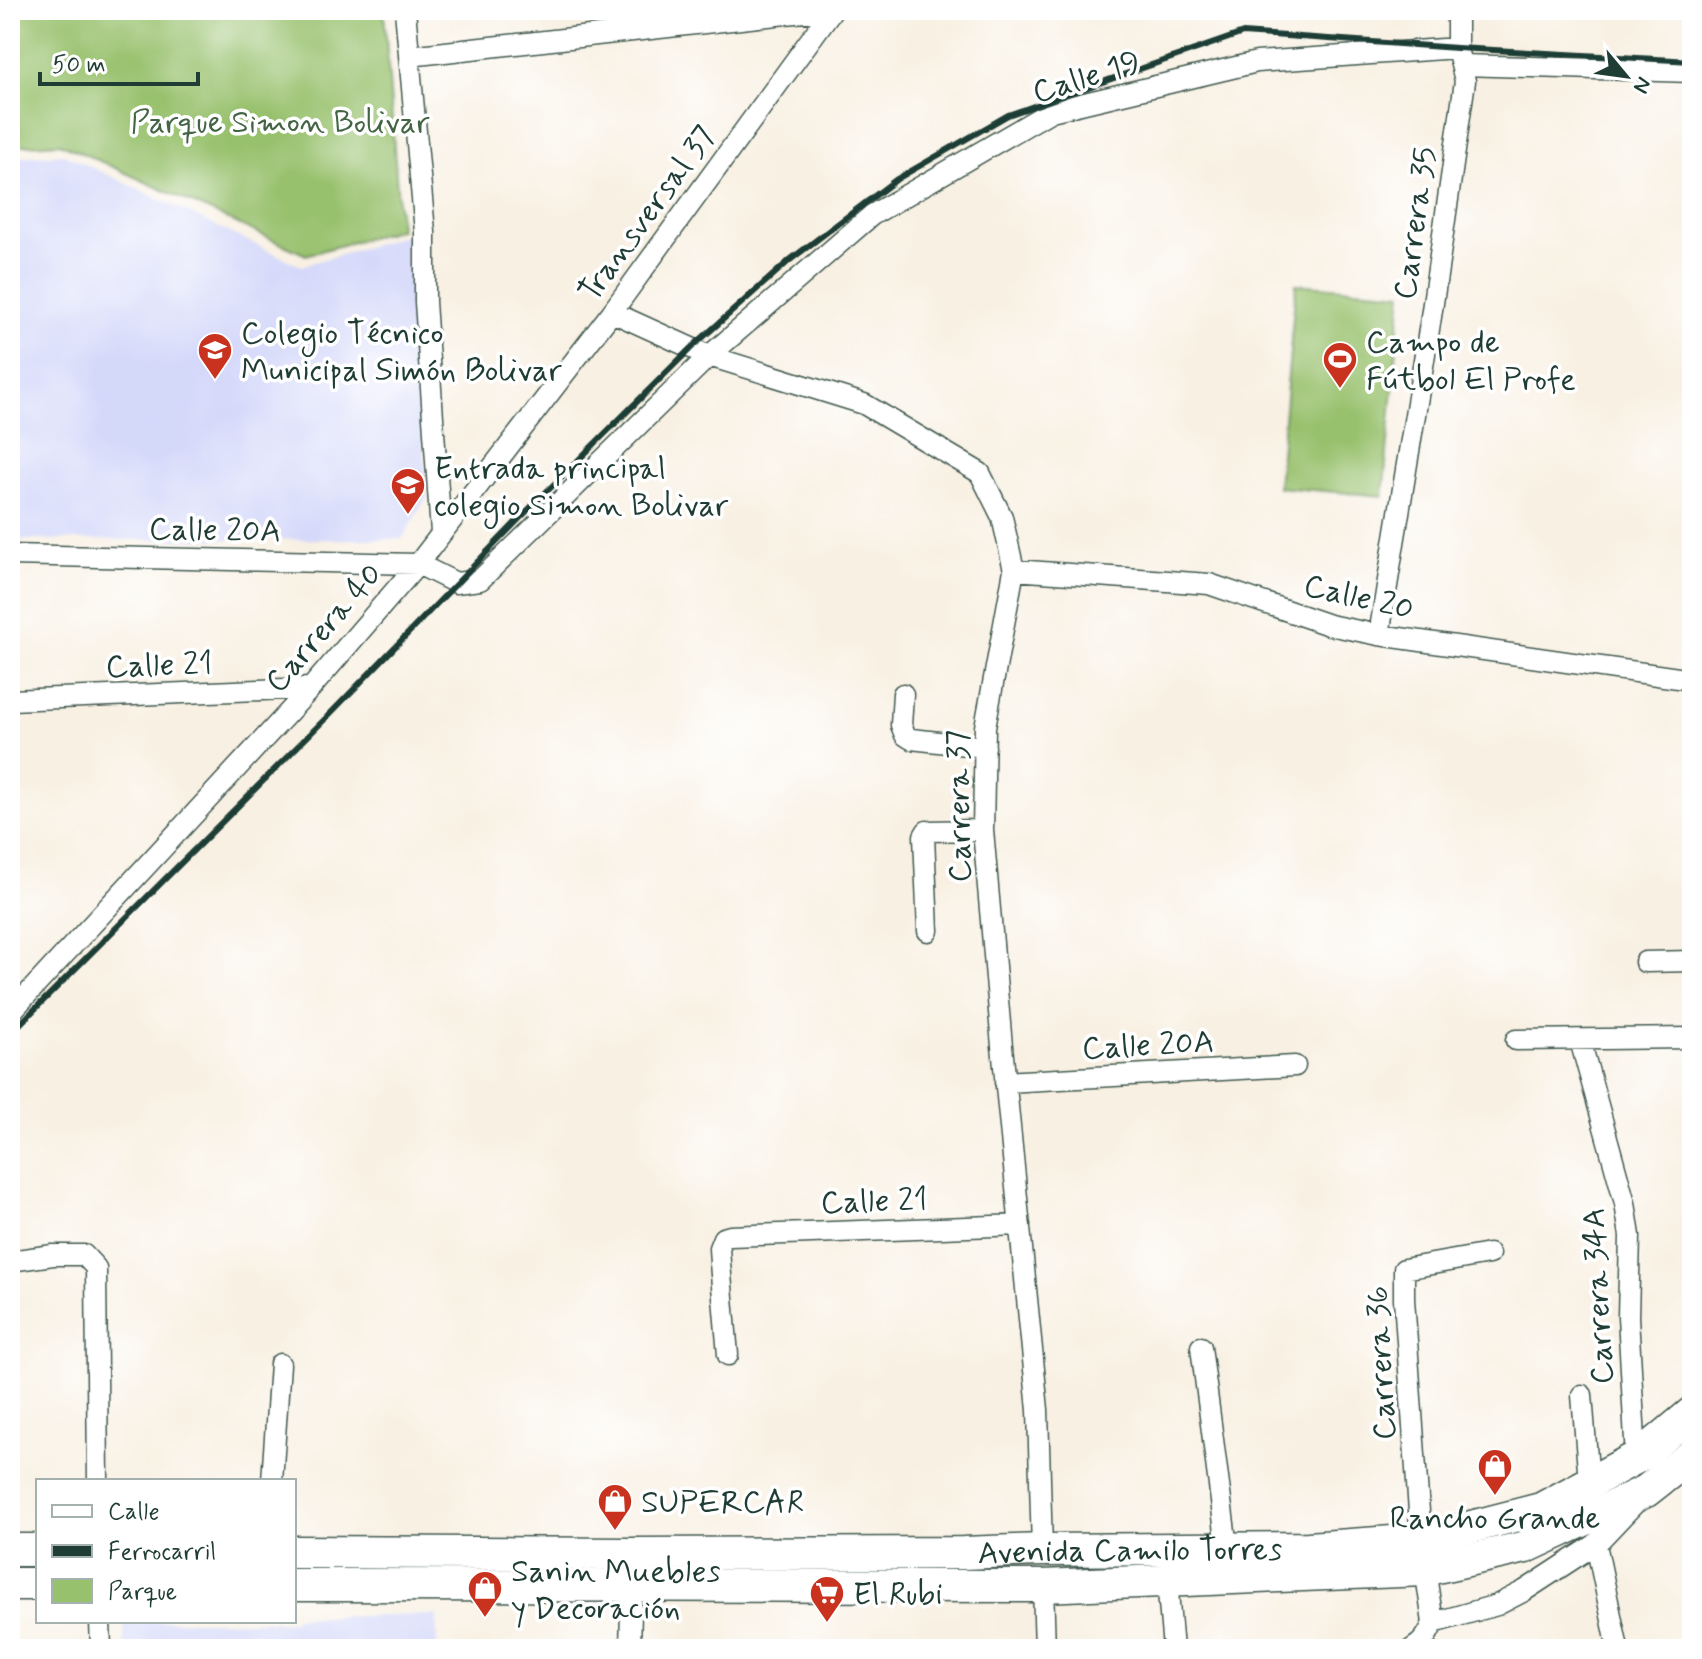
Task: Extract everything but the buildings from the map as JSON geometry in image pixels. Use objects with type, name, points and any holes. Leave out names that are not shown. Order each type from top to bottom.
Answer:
[{"type":"main road","name":"Avenida Camilo Torres","points":[[296,1552],[963,1553],[1227,1547],[1423,1555],[1541,1509],[1636,1458],[1692,1413]]},
{"type":"main road","name":"Avenida Camilo Torres","points":[[296,1585],[1043,1586],[1167,1580],[1526,1547],[1646,1491],[1692,1455]]},
{"type":"main road","points":[[10,1550],[36,1550]]},
{"type":"main road","points":[[10,1584],[36,1584]]},
{"type":"street","points":[[405,10],[425,232],[425,302],[441,533]]},
{"type":"street","points":[[409,56],[822,10]]},
{"type":"street","name":"Transversal 37","points":[[418,564],[612,312],[832,10]]},
{"type":"street","name":"Carrera 35","points":[[1379,635],[1465,81],[1457,10]]},
{"type":"street","name":"Calle 19","points":[[709,356],[872,215],[1051,111],[1257,62],[1460,56],[1692,72]]},
{"type":"street","name":"Carrera 37","points":[[612,312],[709,356],[864,404],[980,473],[1002,517],[1014,570],[985,727],[983,830],[1038,1410],[1042,1550]]},
{"type":"street","name":"Carrera 40","points":[[10,1013],[311,688],[418,564],[456,583],[480,580],[709,356]]},
{"type":"street","name":"Calle 20A","points":[[10,555],[418,564]]},
{"type":"street","name":"Calle 20","points":[[1014,570],[1209,584],[1329,625],[1379,635],[1692,680]]},
{"type":"street","name":"Calle 21","points":[[10,700],[311,688]]},
{"type":"street","points":[[903,694],[901,725],[905,735],[911,739],[985,747]]},
{"type":"street","points":[[928,931],[924,836],[927,831],[983,830]]},
{"type":"street","points":[[1645,962],[1692,961]]},
{"type":"street","points":[[1516,1040],[1692,1038]]},
{"type":"street","name":"Carrera 34A","points":[[1580,1040],[1625,1203],[1630,1236],[1628,1317],[1636,1458]]},
{"type":"street","name":"Calle 20A","points":[[1005,1082],[1295,1066]]},
{"type":"street","name":"Calle 21","points":[[728,1355],[719,1248],[723,1238],[1020,1225]]},
{"type":"street","name":"Carrera 36","points":[[1423,1555],[1404,1269],[1489,1254]]},
{"type":"street","points":[[10,1261],[53,1255],[84,1255],[96,1268],[98,1479]]},
{"type":"street","points":[[1201,1347],[1227,1547]]},
{"type":"street","points":[[272,1479],[280,1364]]},
{"type":"street","points":[[1582,1395],[1589,1483]]},
{"type":"street","points":[[1433,1623],[1497,1605],[1524,1591],[1596,1544],[1646,1491]]},
{"type":"street","points":[[1596,1544],[1618,1649]]},
{"type":"street","points":[[630,1649],[633,1554]]},
{"type":"street","points":[[1412,1649],[1420,1644],[1433,1623],[1423,1555]]},
{"type":"street","points":[[1167,1580],[1173,1649]]},
{"type":"street","points":[[1043,1586],[1045,1649]]},
{"type":"street","points":[[100,1623],[101,1649]]},
{"type":"shaded area","name":"Colegio Técnico Municipal Simón Bolivar","points":[[64,154],[301,266],[410,234],[427,497],[402,539],[10,540],[10,157]]},
{"type":"shaded area","points":[[437,1615],[437,1649],[124,1649],[124,1623],[296,1623],[296,1617]]},
{"type":"green space","name":"Parque Simon Bolivar","points":[[10,10],[384,10],[400,229],[306,255],[60,143],[10,146]]},
{"type":"green space","name":"Campo de Fútbol El Profe","points":[[1296,284],[1402,293],[1383,496],[1278,487]]},
{"type":"railway","points":[[10,1034],[691,348],[790,260],[897,179],[1008,115],[1243,33],[1692,61]]},
{"type":"place","name":"Colegio Técnico Municipal Simón Bolivar","points":[[215,381]]},
{"type":"place","name":"Campo de Fútbol El Profe","points":[[1340,390]]},
{"type":"place","name":"Entrada principal colegio Simon Bolivar","points":[[408,516]]},
{"type":"place","name":"Rancho Grande","points":[[1495,1497]]},
{"type":"place","name":"SUPERCAR","points":[[615,1532]]},
{"type":"place","name":"Sanin Muebles y Decoración","points":[[485,1619]]},
{"type":"place","name":"El Rubi","points":[[827,1624]]}]
